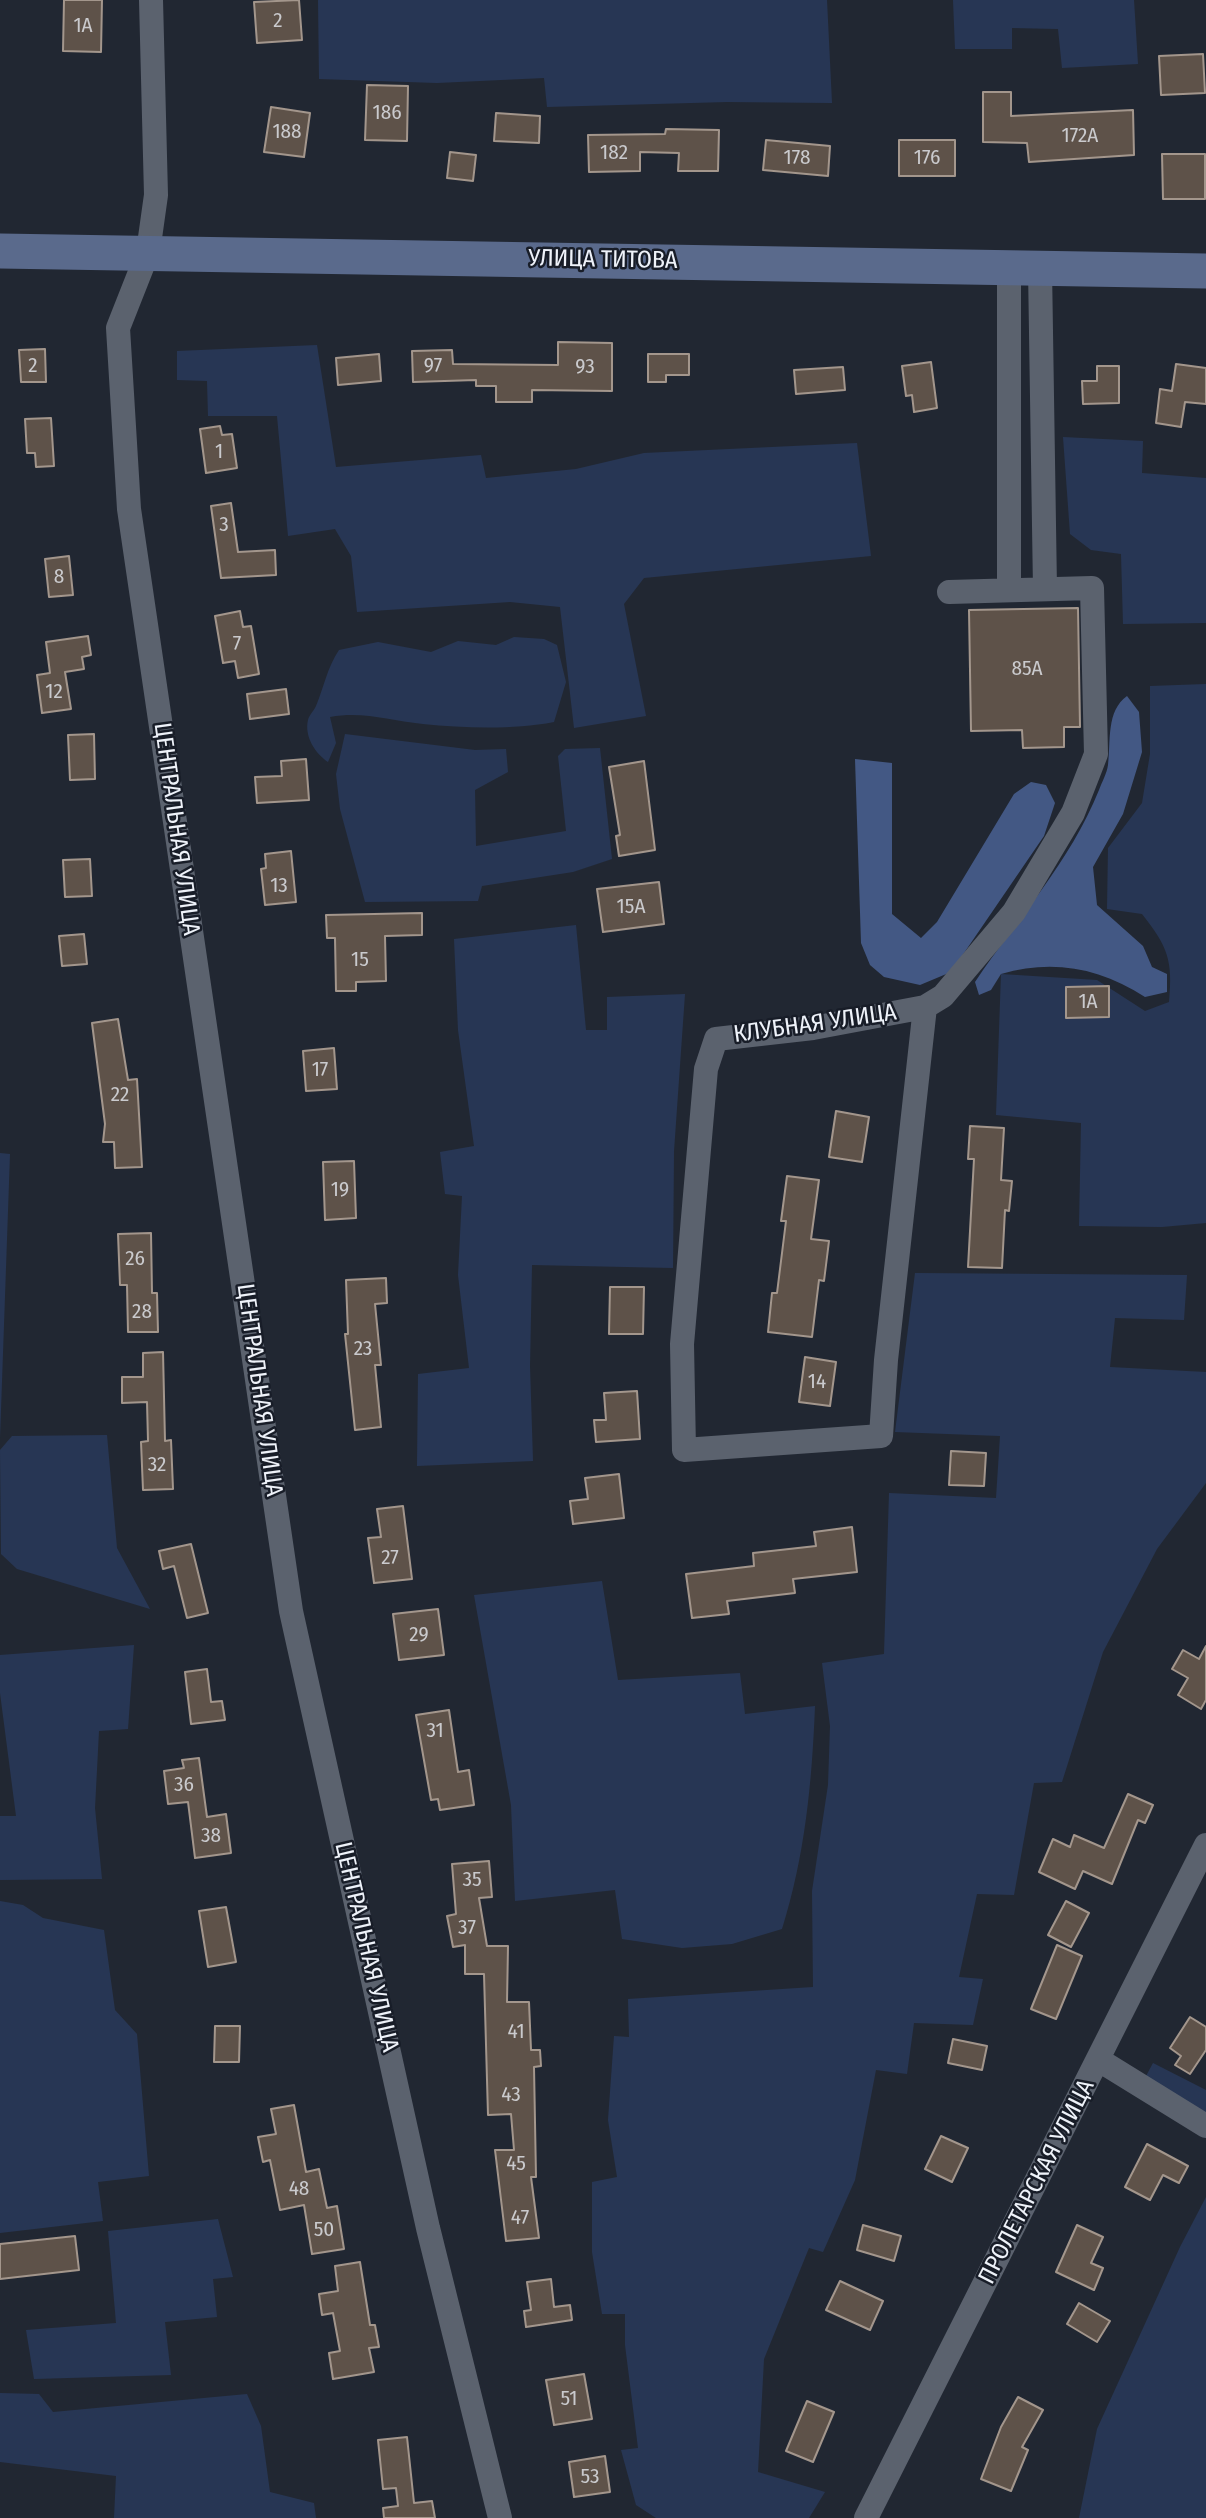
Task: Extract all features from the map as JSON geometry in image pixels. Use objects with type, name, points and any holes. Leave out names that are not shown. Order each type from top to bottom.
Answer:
[{"type":"main road","name":"УЛИЦА ТИТОВА","points":[[0,251],[1206,271]]},
{"type":"street","name":"ЦЕНТРАЛЬНАЯ УЛИЦА","points":[[151,0],[156,195],[148,252],[118,328],[129,509],[291,1611],[428,2228],[500,2518]]},
{"type":"street","points":[[1025,268],[1045,589]]},
{"type":"street","points":[[1009,590],[1025,268]]},
{"type":"street","points":[[925,1007],[943,996],[1014,912],[1073,813],[1096,754],[1092,588],[949,592]]},
{"type":"street","name":"КЛУБНАЯ УЛИЦА","points":[[925,1007],[886,1360],[881,1436],[684,1450],[683,1330],[706,1069],[716,1039],[813,1028],[925,1007]]},
{"type":"street","name":"ПРОЛЕТАРСКАЯ УЛИЦА","points":[[866,2518],[1206,1845]]},
{"type":"street","points":[[1099,2060],[1206,2126]]},
{"type":"shaded area","points":[[318,0],[827,0],[832,103],[727,102],[547,107],[544,78],[437,83],[319,79]]},
{"type":"shaded area","points":[[953,0],[1134,0],[1138,64],[1062,68],[1058,29],[1012,28],[1012,49],[955,49]]},
{"type":"shaded area","points":[[317,345],[336,467],[481,455],[486,478],[576,469],[644,453],[857,443],[871,556],[644,578],[624,604],[646,716],[574,728],[560,607],[510,602],[357,612],[351,556],[335,529],[288,536],[277,416],[208,416],[207,381],[177,380],[177,351]]},
{"type":"shaded area","points":[[1063,437],[1143,441],[1142,473],[1206,478],[1206,623],[1123,624],[1121,554],[1091,550],[1070,534]]},
{"type":"shaded area","points":[[514,637],[544,639],[557,645],[566,682],[554,722],[472,727],[343,715],[330,717],[336,743],[328,762],[312,744],[307,726],[309,716],[316,706],[339,650],[378,642],[431,652],[458,641],[496,645]]},
{"type":"shaded area","points":[[1206,684],[1206,1223],[1162,1227],[1079,1226],[1081,1123],[996,1115],[1001,974],[1097,980],[1145,1011],[1169,1002],[1169,964],[1158,936],[1142,914],[1107,909],[1108,848],[1142,803],[1150,754],[1150,686]]},
{"type":"shaded area","points":[[1127,696],[1139,712],[1142,752],[1123,814],[1093,867],[1097,905],[1143,946],[1152,967],[1167,974],[1167,992],[1145,997],[1093,973],[1039,967],[1001,974],[991,990],[979,995],[975,982],[1058,866],[1087,816],[1107,768],[1113,718],[1120,702]]},
{"type":"shaded area","points":[[345,734],[475,750],[506,749],[508,772],[475,790],[476,846],[566,831],[558,756],[565,749],[600,748],[612,859],[573,872],[482,886],[478,901],[365,902],[340,809],[336,774]]},
{"type":"shaded area","points":[[855,759],[892,763],[892,914],[921,938],[937,922],[1014,794],[1031,782],[1046,785],[1055,803],[1044,836],[951,972],[920,985],[884,977],[870,965],[861,943]]},
{"type":"shaded area","points":[[576,925],[586,1030],[607,1030],[607,997],[685,994],[674,1151],[673,1268],[532,1265],[530,1366],[533,1461],[417,1466],[418,1374],[469,1368],[458,1275],[462,1196],[445,1194],[440,1152],[474,1146],[458,1030],[454,939]]},
{"type":"shaded area","points":[[0,1153],[10,1154],[0,1438]]},
{"type":"shaded area","points":[[915,1273],[1187,1275],[1184,1320],[1115,1318],[1110,1367],[1206,1372],[1206,1483],[1157,1549],[1103,1652],[1062,1782],[1034,1783],[1014,1895],[977,1894],[959,1977],[983,1979],[973,2025],[914,2023],[907,2074],[876,2070],[855,2180],[823,2252],[809,2248],[764,2359],[758,2472],[825,2492],[809,2518],[656,2518],[636,2505],[621,2450],[638,2448],[625,2345],[625,2314],[602,2314],[592,2252],[592,2182],[617,2177],[608,2120],[614,2036],[629,2037],[628,1999],[813,1987],[812,1891],[828,1785],[830,1726],[822,1663],[884,1654],[889,1493],[996,1498],[1000,1436],[895,1432]]},
{"type":"shaded area","points":[[107,1435],[117,1548],[150,1609],[17,1569],[1,1554],[0,1450],[12,1436]]},
{"type":"shaded area","points":[[602,1581],[618,1680],[740,1673],[745,1714],[815,1706],[806,1819],[782,1929],[732,1944],[682,1948],[622,1939],[615,1890],[515,1901],[511,1805],[474,1595]]},
{"type":"shaded area","points":[[134,1645],[128,1729],[99,1731],[95,1808],[102,1879],[0,1880],[0,1816],[16,1816],[0,1693],[0,1655]]},
{"type":"shaded area","points":[[0,1901],[23,1905],[43,1918],[104,1930],[115,2010],[137,2034],[149,2176],[98,2182],[103,2221],[0,2233]]},
{"type":"shaded area","points":[[1153,2063],[1206,2090],[1206,2114],[1146,2076]]},
{"type":"shaded area","points":[[1206,2197],[1206,2518],[1079,2518],[1097,2429],[1180,2247]]},
{"type":"shaded area","points":[[218,2219],[233,2277],[213,2279],[217,2317],[165,2322],[171,2375],[34,2379],[26,2330],[116,2323],[108,2231]]},
{"type":"shaded area","points":[[0,2393],[39,2394],[53,2412],[247,2394],[261,2426],[270,2492],[314,2503],[316,2518],[114,2518],[116,2476],[0,2462]]},
{"type":"building","points":[[64,0],[102,0],[101,52],[63,51]]},
{"type":"building","points":[[299,0],[302,40],[257,43],[254,2]]},
{"type":"building","points":[[1203,54],[1205,93],[1161,95],[1159,56]]},
{"type":"building","points":[[367,85],[408,86],[407,141],[365,140]]},
{"type":"building","points":[[983,92],[1011,92],[1011,116],[1133,110],[1134,155],[1029,162],[1027,143],[983,142]]},
{"type":"building","points":[[271,107],[310,113],[304,157],[264,152]]},
{"type":"building","points":[[496,113],[540,116],[539,143],[494,141]]},
{"type":"building","points":[[666,129],[719,130],[718,171],[678,171],[679,153],[640,152],[640,171],[589,172],[588,135],[665,134]]},
{"type":"building","points":[[766,140],[830,146],[828,176],[763,170]]},
{"type":"building","points":[[899,140],[955,140],[955,176],[899,176]]},
{"type":"building","points":[[450,152],[476,155],[473,181],[447,178]]},
{"type":"building","points":[[1162,154],[1205,154],[1205,199],[1163,199]]},
{"type":"building","points":[[558,342],[612,343],[612,391],[532,390],[532,402],[496,402],[496,386],[476,386],[476,380],[413,382],[412,351],[452,350],[453,364],[558,365]]},
{"type":"building","points":[[45,349],[46,382],[21,382],[19,350]]},
{"type":"building","points":[[379,354],[381,381],[338,385],[336,358]]},
{"type":"building","points":[[648,354],[689,354],[689,375],[666,375],[666,382],[648,382]]},
{"type":"building","points":[[931,362],[937,408],[914,412],[912,395],[906,396],[902,366]]},
{"type":"building","points":[[1176,364],[1206,368],[1206,404],[1185,402],[1181,427],[1156,423],[1160,389],[1172,391]]},
{"type":"building","points":[[1097,366],[1119,366],[1119,403],[1083,404],[1082,381],[1097,381]]},
{"type":"building","points":[[843,367],[845,390],[796,394],[794,370]]},
{"type":"building","points":[[51,418],[54,466],[36,467],[35,453],[27,453],[25,419]]},
{"type":"building","points":[[220,426],[222,435],[232,434],[237,468],[206,473],[200,429]]},
{"type":"building","points":[[231,503],[238,552],[275,550],[276,575],[221,578],[211,506]]},
{"type":"building","points":[[69,556],[73,595],[49,597],[45,559]]},
{"type":"building","points":[[1078,608],[1080,727],[1064,727],[1064,747],[1023,748],[1022,730],[971,731],[969,610]]},
{"type":"building","points":[[240,611],[243,627],[251,626],[259,674],[238,678],[235,661],[223,663],[215,616]]},
{"type":"building","points":[[88,636],[91,655],[82,657],[84,669],[65,672],[71,709],[42,713],[37,675],[50,673],[46,642]]},
{"type":"building","points":[[286,689],[289,714],[250,719],[247,694]]},
{"type":"building","points":[[94,734],[95,779],[70,780],[68,735]]},
{"type":"building","points":[[306,759],[309,800],[257,803],[255,777],[282,776],[281,761]]},
{"type":"building","points":[[644,761],[655,850],[619,856],[616,836],[620,835],[609,767]]},
{"type":"building","points":[[291,851],[296,902],[265,905],[261,869],[266,868],[265,854]]},
{"type":"building","points":[[90,859],[92,896],[65,897],[63,860]]},
{"type":"building","points":[[659,882],[664,924],[603,932],[597,889]]},
{"type":"building","points":[[422,913],[422,935],[385,936],[386,981],[356,982],[356,991],[336,991],[335,938],[327,938],[326,915]]},
{"type":"building","points":[[84,934],[87,964],[62,966],[59,936]]},
{"type":"building","points":[[1109,986],[1109,1017],[1066,1018],[1066,987]]},
{"type":"building","points":[[118,1019],[128,1080],[137,1079],[142,1167],[115,1168],[114,1142],[103,1142],[105,1124],[92,1023]]},
{"type":"building","points":[[334,1048],[337,1089],[306,1091],[303,1051]]},
{"type":"building","points":[[836,1111],[869,1117],[862,1162],[829,1157]]},
{"type":"building","points":[[970,1126],[1004,1128],[1001,1180],[1012,1181],[1009,1211],[1005,1210],[1002,1268],[968,1267],[974,1159],[968,1159]]},
{"type":"building","points":[[354,1161],[356,1218],[325,1220],[323,1162]]},
{"type":"building","points":[[787,1176],[819,1180],[811,1239],[829,1241],[824,1281],[819,1280],[812,1337],[768,1332],[772,1293],[777,1293],[786,1221],[781,1221]]},
{"type":"building","points":[[151,1233],[152,1293],[157,1293],[158,1332],[128,1332],[127,1285],[120,1285],[118,1234]]},
{"type":"building","points":[[386,1278],[387,1303],[375,1304],[381,1365],[375,1365],[381,1427],[355,1430],[345,1334],[348,1334],[346,1280]]},
{"type":"building","points":[[610,1287],[644,1287],[643,1334],[609,1334]]},
{"type":"building","points":[[163,1352],[165,1441],[171,1440],[173,1489],[143,1490],[141,1442],[148,1441],[147,1402],[122,1403],[122,1377],[143,1377],[143,1353]]},
{"type":"building","points":[[805,1357],[836,1362],[830,1406],[799,1402]]},
{"type":"building","points":[[637,1391],[640,1439],[596,1442],[594,1420],[606,1420],[604,1393]]},
{"type":"building","points":[[951,1451],[986,1453],[984,1486],[949,1485]]},
{"type":"building","points":[[619,1474],[624,1518],[573,1524],[570,1501],[588,1499],[585,1478]]},
{"type":"building","points":[[403,1506],[412,1579],[374,1583],[368,1538],[381,1537],[377,1509]]},
{"type":"building","points":[[852,1527],[857,1572],[793,1579],[795,1593],[727,1601],[729,1614],[692,1618],[686,1574],[754,1566],[753,1553],[816,1546],[814,1532]]},
{"type":"building","points":[[191,1544],[208,1613],[187,1618],[174,1566],[163,1569],[159,1551]]},
{"type":"building","points":[[438,1609],[444,1655],[399,1660],[393,1614]]},
{"type":"building","points":[[1206,1646],[1206,1700],[1201,1709],[1178,1695],[1188,1678],[1172,1669],[1183,1650],[1199,1659]]},
{"type":"building","points":[[207,1669],[211,1702],[222,1701],[225,1720],[191,1724],[185,1672]]},
{"type":"building","points":[[449,1710],[458,1772],[469,1770],[474,1805],[440,1810],[438,1799],[431,1800],[416,1715]]},
{"type":"building","points":[[199,1758],[207,1817],[226,1814],[231,1853],[195,1858],[188,1802],[168,1804],[164,1771],[184,1768],[182,1760]]},
{"type":"building","points":[[1128,1794],[1153,1805],[1145,1823],[1138,1820],[1112,1884],[1083,1871],[1075,1889],[1039,1872],[1053,1839],[1070,1847],[1074,1835],[1104,1848]]},
{"type":"building","points":[[489,1861],[492,1897],[479,1898],[487,1946],[508,1946],[507,2002],[529,2002],[531,2050],[540,2050],[541,2066],[534,2067],[536,2177],[531,2177],[539,2238],[506,2241],[495,2150],[514,2150],[511,2114],[488,2115],[484,1974],[465,1974],[465,1945],[453,1947],[447,1916],[456,1914],[452,1864]]},
{"type":"building","points":[[1066,1901],[1089,1913],[1071,1947],[1048,1935]]},
{"type":"building","points":[[226,1907],[236,1962],[208,1967],[199,1911]]},
{"type":"building","points":[[1057,1945],[1082,1956],[1056,2019],[1031,2009]]},
{"type":"building","points":[[1190,2017],[1206,2027],[1206,2050],[1190,2074],[1175,2065],[1181,2056],[1170,2048]]},
{"type":"building","points":[[215,2026],[240,2026],[239,2062],[214,2062]]},
{"type":"building","points":[[953,2039],[987,2046],[982,2070],[948,2063]]},
{"type":"building","points":[[294,2105],[306,2172],[319,2169],[327,2208],[337,2206],[344,2249],[312,2254],[304,2205],[280,2210],[270,2160],[263,2162],[258,2137],[276,2134],[271,2109]]},
{"type":"building","points":[[941,2136],[968,2148],[952,2182],[925,2169]]},
{"type":"building","points":[[1147,2144],[1188,2166],[1179,2183],[1163,2175],[1150,2200],[1125,2187]]},
{"type":"building","points":[[863,2225],[901,2236],[894,2261],[857,2250]]},
{"type":"building","points":[[1077,2225],[1103,2237],[1091,2263],[1103,2268],[1094,2290],[1056,2272]]},
{"type":"building","points":[[75,2236],[79,2270],[0,2279],[0,2244]]},
{"type":"building","points":[[360,2262],[370,2325],[375,2325],[379,2347],[369,2348],[374,2372],[333,2379],[329,2353],[340,2351],[333,2313],[322,2315],[319,2294],[338,2291],[335,2266]]},
{"type":"building","points":[[551,2279],[554,2307],[570,2305],[572,2320],[526,2327],[524,2311],[531,2310],[527,2282]]},
{"type":"building","points":[[840,2281],[883,2301],[870,2330],[826,2310]]},
{"type":"building","points":[[1079,2303],[1110,2321],[1097,2342],[1067,2324]]},
{"type":"building","points":[[584,2374],[592,2419],[554,2425],[546,2380]]},
{"type":"building","points":[[1018,2397],[1043,2410],[1022,2447],[1028,2450],[1011,2491],[981,2479],[1001,2427]]},
{"type":"building","points":[[807,2401],[834,2412],[813,2462],[786,2451]]},
{"type":"building","points":[[407,2437],[414,2503],[432,2501],[435,2518],[384,2518],[383,2508],[398,2506],[396,2488],[383,2489],[378,2440]]},
{"type":"building","points":[[605,2456],[610,2492],[574,2497],[569,2462]]}]
